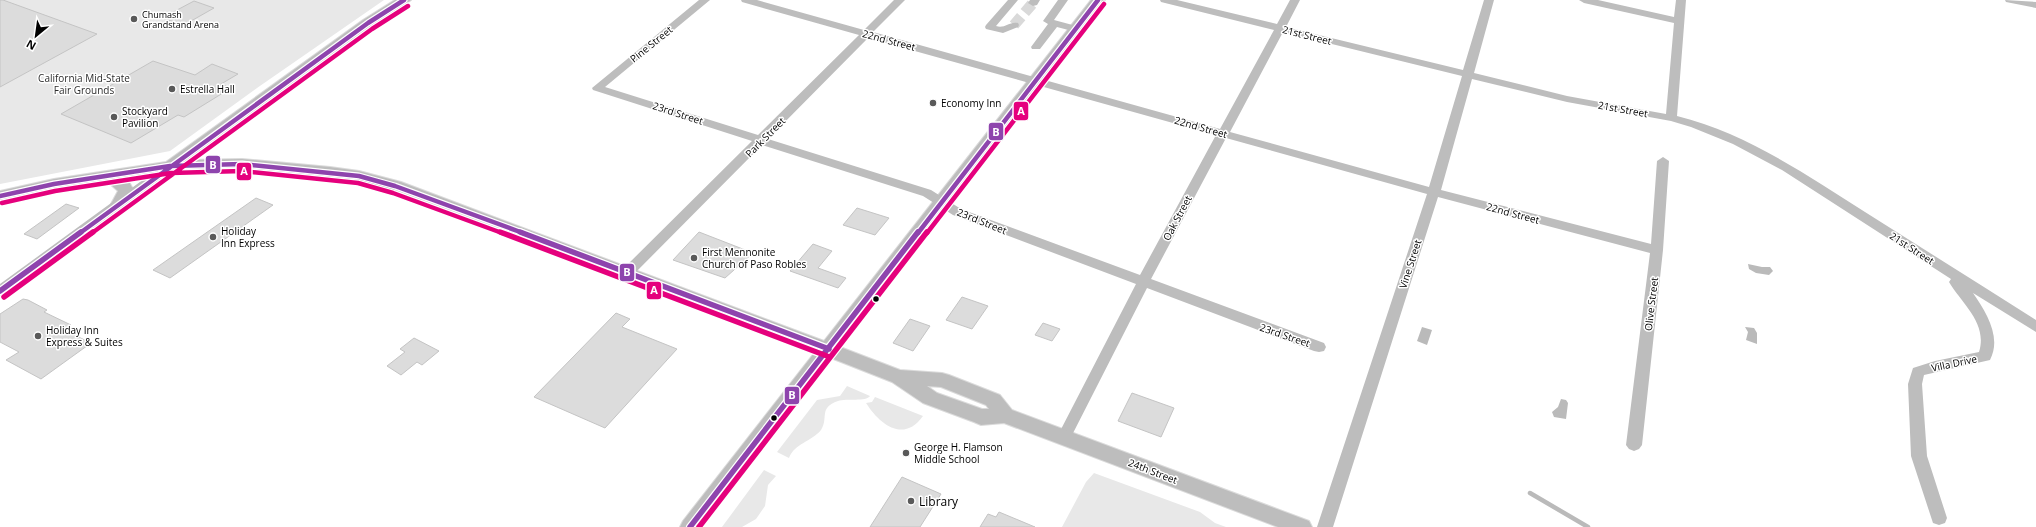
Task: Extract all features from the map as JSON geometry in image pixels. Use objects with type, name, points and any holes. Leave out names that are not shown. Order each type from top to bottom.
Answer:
[{"type":"main road","points":[[170,166],[368,23],[404,0]]},
{"type":"main road","points":[[690,527],[1098,0]]},
{"type":"main road","name":"24th Street","points":[[0,196],[96,177],[170,166],[242,164],[359,176],[395,186],[628,272],[829,349],[899,377],[930,398],[981,417],[1005,414],[1302,527]]},
{"type":"main road","points":[[96,177],[113,179],[122,184],[126,191],[120,204]]},
{"type":"street","name":"Pine Street","points":[[598,88],[705,0]]},
{"type":"street","name":"22nd Street","points":[[746,0],[1434,192],[1657,250]]},
{"type":"street","name":"Park Street","points":[[628,272],[900,0]]},
{"type":"street","points":[[1012,0],[990,27],[1006,30],[1014,24]]},
{"type":"street","points":[[1063,0],[1048,21],[1076,29]]},
{"type":"street","name":"21st Street","points":[[1165,0],[1567,100],[1671,118],[1716,132],[1762,153],[2036,327]]},
{"type":"street","name":"Oak Street","points":[[1064,437],[1143,282],[1222,133],[1280,29],[1294,0]]},
{"type":"street","name":"Vine Street","points":[[1326,527],[1434,192],[1489,0]]},
{"type":"street","points":[[1584,0],[1679,21]]},
{"type":"street","points":[[1671,118],[1681,0]]},
{"type":"street","points":[[2010,0],[2036,5]]},
{"type":"street","points":[[1036,46],[1054,23]]},
{"type":"street","name":"23rd Street","points":[[598,88],[927,193],[957,212],[1319,347]]},
{"type":"street","name":"Olive Street","points":[[1634,445],[1657,250],[1663,161]]},
{"type":"street","points":[[0,291],[170,166]]},
{"type":"street","name":"Villa Drive","points":[[1938,266],[1967,292],[1984,325],[1988,343],[1985,356],[1966,362],[1935,365],[1918,372],[1915,384],[1919,456],[1939,518]]},
{"type":"green space","name":"California Mid-State Fair Grounds","points":[[0,0],[384,0],[257,88],[170,151],[0,184]]},
{"type":"green space","points":[[847,386],[870,396],[865,399],[842,400],[832,404],[826,410],[823,426],[817,434],[795,449],[789,458],[777,452],[817,400],[840,396]]},
{"type":"green space","points":[[875,397],[923,416],[916,424],[908,428],[900,430],[893,428],[878,418],[866,403],[872,402]]},
{"type":"green space","points":[[764,470],[776,476],[768,485],[765,506],[756,519],[742,527],[722,527]]},
{"type":"green space","points":[[1094,473],[1200,512],[1215,523],[1226,527],[1062,527],[1086,482]]},
{"type":"shaded area","points":[[1748,264],[1770,267],[1773,271],[1769,275],[1756,273],[1749,269]]},
{"type":"shaded area","points":[[1422,327],[1432,330],[1427,345],[1417,341]]},
{"type":"shaded area","points":[[1745,327],[1754,328],[1757,333],[1757,344],[1746,340],[1748,332]]},
{"type":"shaded area","points":[[1561,399],[1566,400],[1568,403],[1566,419],[1554,417],[1552,412],[1558,407]]},
{"type":"building","points":[[0,0],[3,0],[97,34],[0,87]]},
{"type":"building","points":[[194,1],[214,8],[184,25],[162,18]]},
{"type":"building","points":[[153,61],[195,75],[212,64],[238,74],[221,84],[231,88],[184,117],[178,115],[131,143],[61,114]]},
{"type":"building","name":"Holiday Inn Express","points":[[256,198],[273,205],[170,278],[153,270]]},
{"type":"building","points":[[66,204],[79,208],[37,239],[24,234]]},
{"type":"building","points":[[857,208],[889,218],[875,235],[843,225]]},
{"type":"building","name":"First Mennonite Church of Paso Robles","points":[[699,232],[753,253],[725,278],[673,260]]},
{"type":"building","points":[[813,244],[832,251],[818,268],[846,278],[838,288],[790,271]]},
{"type":"building","points":[[962,297],[988,306],[972,329],[946,320]]},
{"type":"building","name":"Holiday Inn Express & Suites","points":[[23,299],[47,310],[44,312],[71,325],[64,330],[91,343],[41,379],[6,360],[19,352],[0,342],[0,314]]},
{"type":"building","points":[[616,313],[630,319],[622,327],[677,349],[605,428],[534,397]]},
{"type":"building","points":[[910,319],[930,326],[913,351],[893,343]]},
{"type":"building","points":[[1043,323],[1060,329],[1052,341],[1035,335]]},
{"type":"building","points":[[414,338],[439,351],[422,365],[417,362],[401,375],[387,366],[405,352],[400,349]]},
{"type":"building","points":[[1132,393],[1174,408],[1161,437],[1118,421]]},
{"type":"building","name":"Library","points":[[902,477],[941,494],[920,527],[870,527]]},
{"type":"building","points":[[999,512],[1035,527],[980,527],[988,514],[996,517]]},
{"type":"waterway","points":[[1530,493],[1588,527]]},
{"type":"tunnel","points":[[1014,25],[1033,3]]},
{"type":"transit line","name":"B","points":[[0,291],[368,23],[404,0]]},
{"type":"transit line","name":"B","points":[[690,527],[1098,0]]},
{"type":"transit line","name":"A","points":[[699,527],[1104,4]]},
{"type":"transit line","name":"A","points":[[4,297],[372,29],[408,6]]},
{"type":"transit line","name":"B","points":[[0,196],[54,184],[170,166],[242,164],[359,176],[395,186],[449,205],[829,349]]},
{"type":"transit line","name":"A","points":[[2,203],[55,191],[171,173],[242,171],[358,183],[393,193],[447,212],[827,356]]},
{"type":"place","name":"Chumash Grandstand Arena","points":[[134,19]]},
{"type":"place","name":"Estrella Hall","points":[[172,89]]},
{"type":"place","name":"Economy Inn","points":[[933,103]]},
{"type":"place","name":"Stockyard Pavilion","points":[[114,117]]},
{"type":"place","name":"Holiday Inn Express","points":[[213,237]]},
{"type":"place","name":"First Mennonite Church of Paso Robles","points":[[694,258]]},
{"type":"place","name":"Holiday Inn Express & Suites","points":[[38,336]]},
{"type":"place","name":"George H. Flamson Middle School","points":[[906,453]]},
{"type":"place","name":"Library","points":[[911,501]]}]
